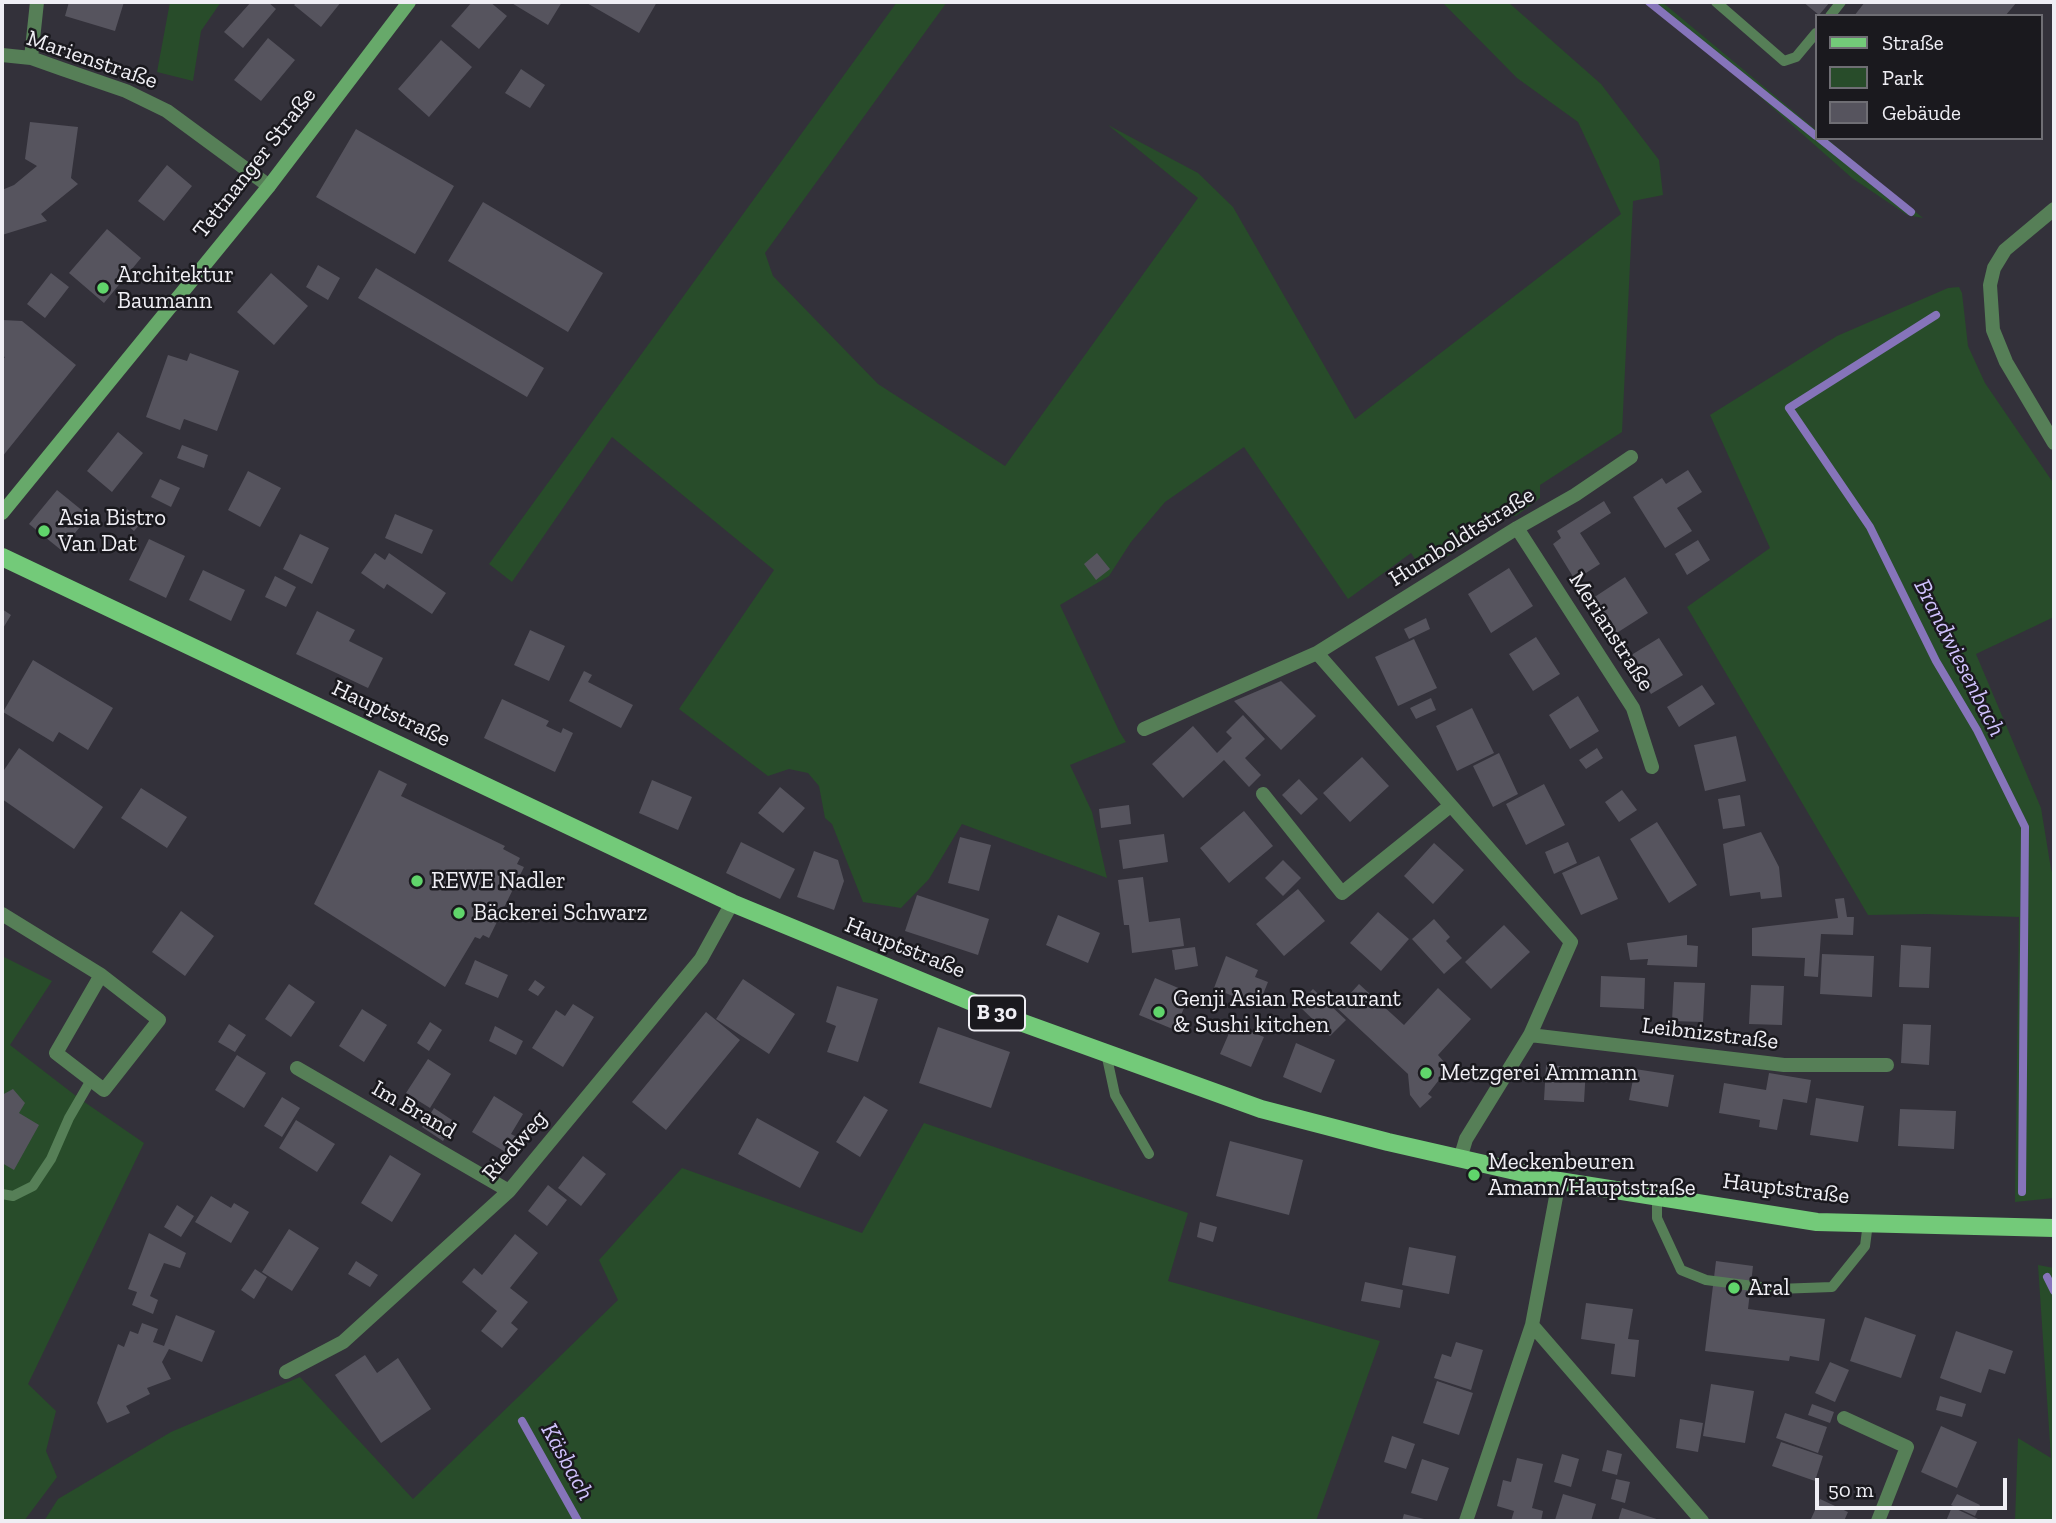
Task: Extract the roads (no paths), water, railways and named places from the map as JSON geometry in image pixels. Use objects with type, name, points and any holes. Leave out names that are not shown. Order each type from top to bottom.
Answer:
[{"type":"main road","name":"Tettnanger Straße","points":[[2,513],[269,186],[409,2]]},
{"type":"main road","name":"Hauptstraße","points":[[2,557],[732,903],[1023,1023],[1261,1109],[1388,1142],[1559,1181],[1817,1222],[2054,1228]]},
{"type":"street","points":[[31,58],[37,2]]},
{"type":"street","name":"Marienstraße","points":[[2,55],[31,58],[126,92],[167,111],[269,186]]},
{"type":"street","points":[[2054,209],[2006,250],[1994,268],[1990,285],[1993,330],[2006,362],[2054,443]]},
{"type":"street","name":"Humboldtstraße","points":[[1144,729],[1317,653],[1517,528],[1575,495],[1631,457]]},
{"type":"street","name":"Merianstraße","points":[[1517,528],[1633,708],[1652,767]]},
{"type":"street","points":[[1317,653],[1570,942],[1530,1035],[1465,1139],[1460,1159]]},
{"type":"street","points":[[1263,794],[1342,893],[1450,806]]},
{"type":"street","name":"Riedweg","points":[[286,1372],[342,1342],[509,1191],[701,959],[732,903]]},
{"type":"street","points":[[2,914],[100,975],[159,1020],[104,1090],[56,1053],[100,975]]},
{"type":"street","name":"Leibnizstraße","points":[[1530,1035],[1784,1065],[1887,1065]]},
{"type":"street","name":"Im Brand","points":[[297,1068],[509,1191]]},
{"type":"street","points":[[1466,1521],[1532,1325],[1559,1181]]},
{"type":"street","points":[[1532,1325],[1702,1521]]},
{"type":"street","points":[[1844,1418],[1907,1447],[1878,1521]]},
{"type":"lane","points":[[1716,2],[1784,61],[1796,57],[1814,35]]},
{"type":"lane","points":[[1106,1053],[1115,1095],[1149,1154]]},
{"type":"lane","points":[[2,1194],[13,1196],[33,1186],[51,1159],[69,1118],[91,1080]]},
{"type":"lane","points":[[1657,1196],[1657,1218],[1681,1270],[1706,1280],[1777,1289],[1832,1287],[1865,1246],[1868,1223]]},
{"type":"waterway","name":"Brandwiesenbach","points":[[1649,2],[1814,134]]},
{"type":"waterway","name":"Brandwiesenbach","points":[[1821,140],[1911,212]]},
{"type":"waterway","name":"Brandwiesenbach","points":[[1936,315],[1789,408],[1870,527],[1936,661],[1977,730],[2025,827],[2022,1192]]},
{"type":"waterway","name":"Brandwiesenbach","points":[[2047,1277],[2054,1291]]},
{"type":"waterway","name":"Käsbach","points":[[522,1421],[578,1521]]},
{"type":"place","name":"Architektur Baumann","points":[[103,288]]},
{"type":"place","name":"Asia Bistro Van Dat","points":[[44,531]]},
{"type":"place","name":"REWE Nadler","points":[[417,881]]},
{"type":"place","name":"Bäckerei Schwarz","points":[[459,913]]},
{"type":"place","name":"Genji Asian Restaurant & Sushi kitchen","points":[[1159,1012]]},
{"type":"place","name":"Metzgerei Ammann","points":[[1426,1073]]},
{"type":"place","name":"Meckenbeuren Amann/Hauptstraße","points":[[1474,1175]]},
{"type":"place","name":"Aral","points":[[1734,1288]]}]
